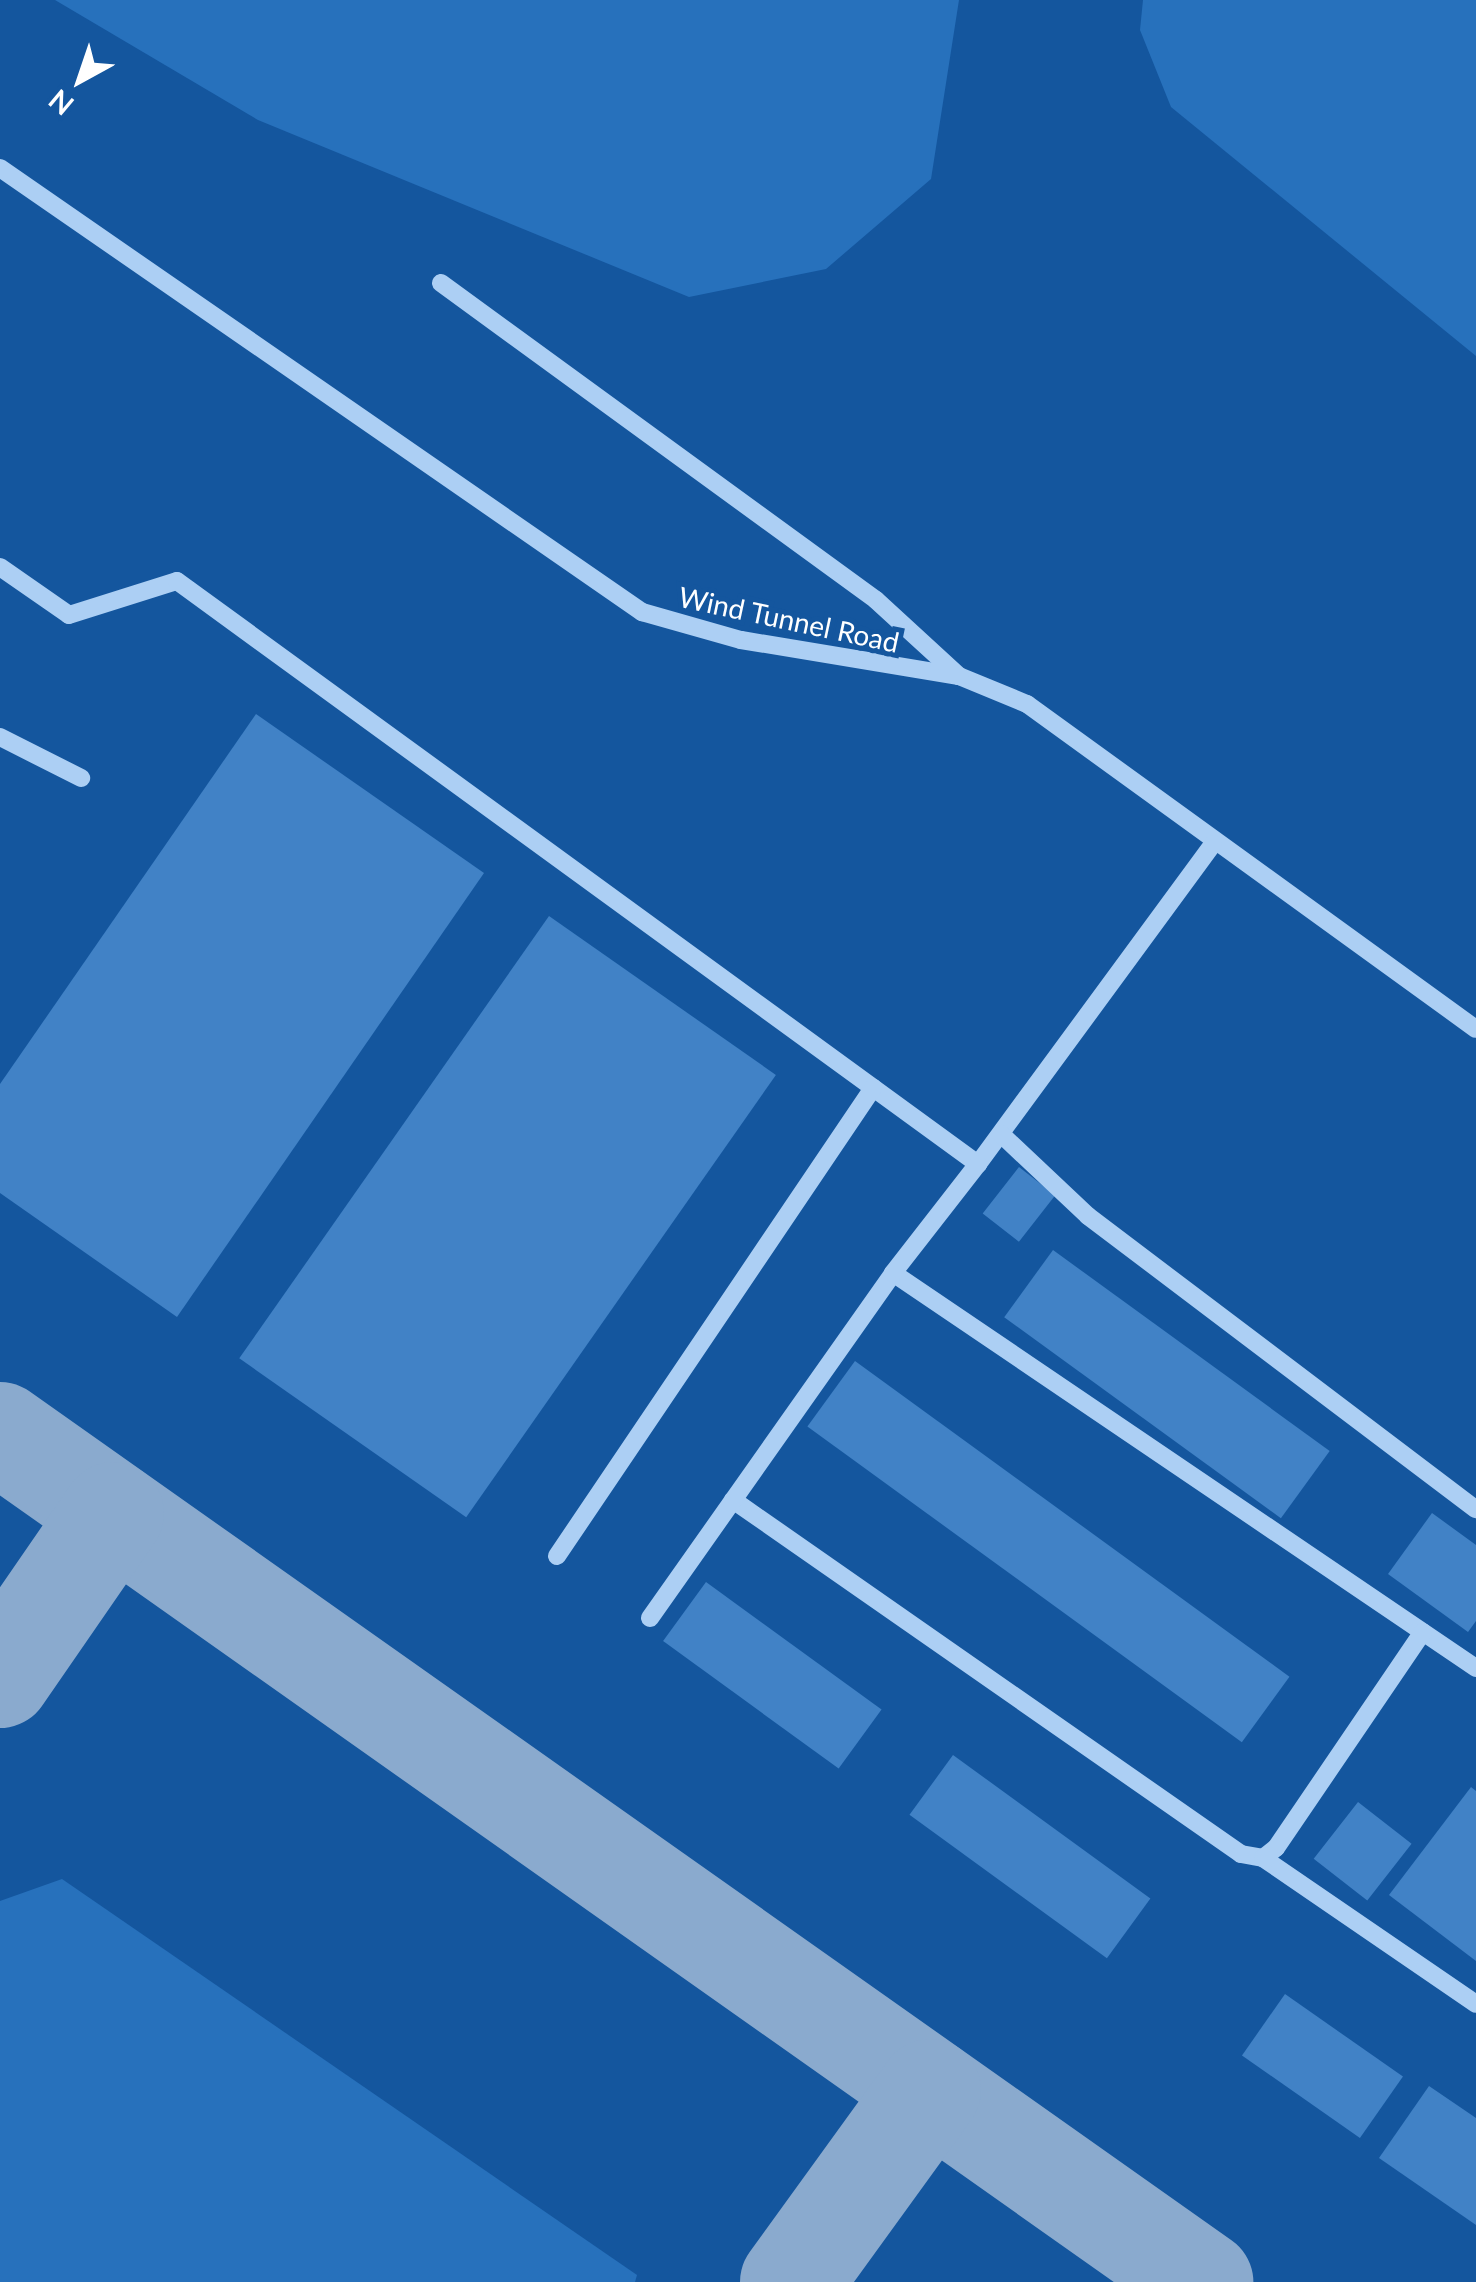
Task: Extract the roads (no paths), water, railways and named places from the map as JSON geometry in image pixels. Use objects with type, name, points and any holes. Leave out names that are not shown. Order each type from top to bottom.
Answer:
[{"type":"street","name":"Wind Tunnel Road","points":[[0,168],[642,612],[740,640],[960,676],[1027,704],[1213,844],[1476,1028]]},
{"type":"street","points":[[441,283],[876,600],[960,676]]},
{"type":"street","points":[[0,566],[68,615],[177,581],[978,1164]]},
{"type":"street","points":[[0,737],[81,778]]},
{"type":"street","points":[[650,1618],[893,1274],[1001,1134],[1213,844]]},
{"type":"street","points":[[557,1556],[874,1088]]},
{"type":"street","points":[[1001,1134],[1088,1216],[1476,1510]]},
{"type":"street","points":[[893,1274],[1476,1668]]},
{"type":"street","points":[[732,1500],[1241,1854],[1264,1858],[1476,2004]]},
{"type":"street","points":[[1264,1858],[1423,1632]]}]
